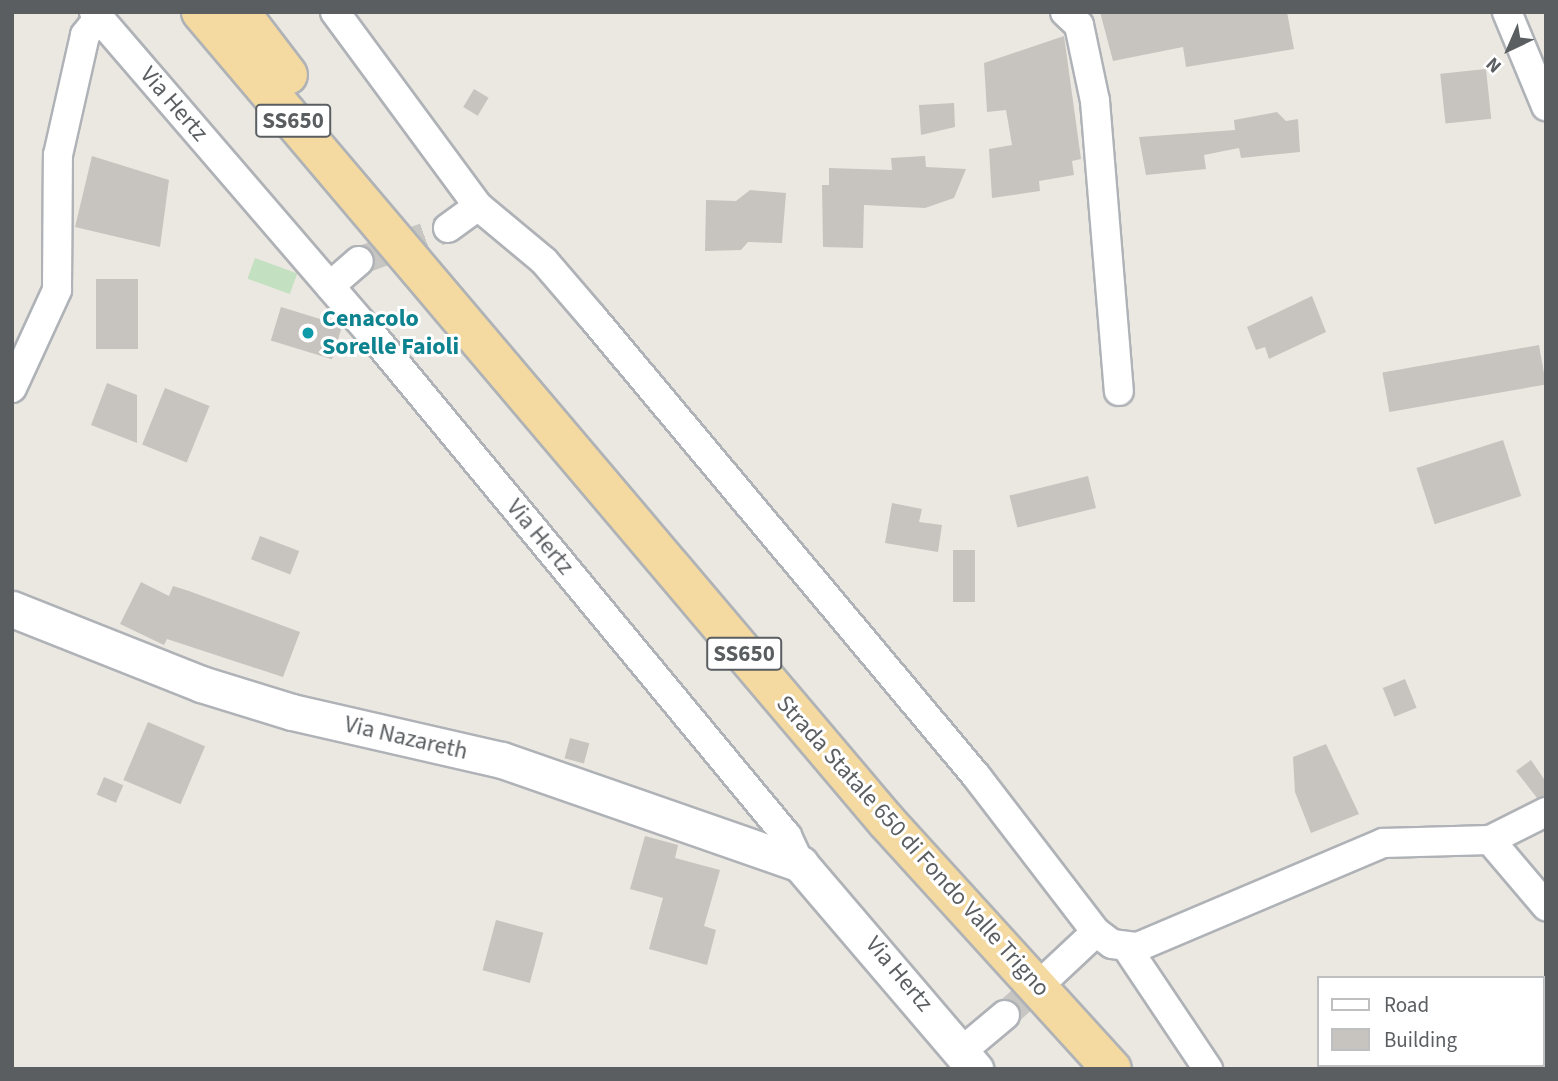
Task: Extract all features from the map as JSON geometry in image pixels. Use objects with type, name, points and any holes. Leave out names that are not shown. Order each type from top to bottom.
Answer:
[{"type":"highway","name":"Strada Statale 650 di Fondo Valle Trigno","points":[[201,12],[384,232],[887,822],[1112,1069]]},
{"type":"highway","points":[[240,12],[325,123],[384,232]]},
{"type":"street","points":[[335,12],[478,206],[528,246],[593,318],[960,756],[1096,932],[1127,948],[1208,1069]]},
{"type":"street","points":[[1065,12],[1079,25],[1095,101],[1119,391]]},
{"type":"street","points":[[1507,12],[1546,106]]},
{"type":"street","points":[[12,388],[57,290],[58,155],[85,35],[97,15]]},
{"type":"street","name":"Via Hertz","points":[[97,15],[330,286],[787,836],[800,864],[968,1060]]},
{"type":"street","points":[[448,228],[478,206]]},
{"type":"street","points":[[330,286],[359,261]]},
{"type":"street","name":"Via Nazareth","points":[[12,608],[201,684],[292,712],[502,760],[800,864]]},
{"type":"street","points":[[1127,948],[1383,843],[1490,839],[1546,812]]},
{"type":"street","points":[[1490,839],[1546,906]]},
{"type":"street","points":[[1049,976],[1096,932]]},
{"type":"street","points":[[968,1060],[1005,1015]]},
{"type":"green space","points":[[255,258],[297,273],[290,294],[247,279]]},
{"type":"building","points":[[1100,12],[1287,12],[1294,49],[1186,67],[1183,47],[1113,61]]},
{"type":"building","points":[[1064,36],[1081,159],[1072,161],[1074,175],[1039,181],[1040,191],[992,198],[989,149],[1012,145],[1006,110],[987,112],[984,63]]},
{"type":"building","points":[[1486,69],[1491,119],[1445,124],[1440,74]]},
{"type":"building","points":[[474,89],[489,98],[478,116],[463,107]]},
{"type":"building","points":[[954,103],[955,127],[921,135],[919,105]]},
{"type":"building","points":[[1277,112],[1286,121],[1298,119],[1300,152],[1241,158],[1239,148],[1204,155],[1206,169],[1146,175],[1139,137],[1235,130],[1234,120]]},
{"type":"building","points":[[92,156],[169,180],[160,247],[75,227]]},
{"type":"building","points":[[925,156],[926,167],[966,169],[954,198],[925,208],[864,205],[863,248],[823,247],[822,185],[829,185],[829,168],[892,170],[891,158]]},
{"type":"building","points":[[750,190],[786,193],[782,243],[748,242],[741,250],[705,251],[706,200],[736,201]]},
{"type":"building","points":[[96,279],[138,279],[138,349],[96,349]]},
{"type":"building","points":[[1312,296],[1326,332],[1269,359],[1265,347],[1256,350],[1247,327]]},
{"type":"building","name":"Cenacolo Sorelle Faioli","points":[[281,307],[342,326],[332,359],[271,340]]},
{"type":"building","points":[[1539,345],[1546,384],[1389,412],[1382,373]]},
{"type":"building","points":[[107,383],[137,395],[137,443],[91,425]]},
{"type":"building","points":[[165,388],[210,406],[187,463],[142,445]]},
{"type":"building","points":[[1503,440],[1521,496],[1435,524],[1416,468]]},
{"type":"building","points":[[1088,476],[1096,508],[1017,528],[1009,496]]},
{"type":"building","points":[[892,503],[922,509],[919,522],[942,525],[938,552],[885,543]]},
{"type":"building","points":[[260,536],[299,551],[290,574],[251,559]]},
{"type":"building","points":[[953,550],[975,550],[975,602],[953,602]]},
{"type":"building","points":[[141,582],[169,596],[173,586],[189,591],[300,632],[283,677],[167,639],[164,645],[120,624]]},
{"type":"building","points":[[1405,679],[1417,708],[1394,717],[1383,688]]},
{"type":"building","points":[[148,722],[205,746],[180,804],[123,780]]},
{"type":"building","points":[[570,738],[589,743],[584,763],[565,758]]},
{"type":"building","points":[[1326,744],[1359,814],[1311,833],[1295,792],[1293,757]]},
{"type":"building","points":[[1531,760],[1546,782],[1546,796],[1537,798],[1516,771]]},
{"type":"building","points":[[104,777],[123,785],[116,803],[97,794]]},
{"type":"building","points":[[645,836],[678,845],[675,858],[720,870],[704,926],[716,930],[707,965],[649,949],[663,898],[630,889]]},
{"type":"building","points":[[496,920],[543,933],[530,983],[483,970]]},
{"type":"tunnel","points":[[359,261],[448,228]]},
{"type":"tunnel","points":[[1005,1015],[1049,976]]},
{"type":"place","name":"Cenacolo Sorelle Faioli","points":[[308,333]]}]
